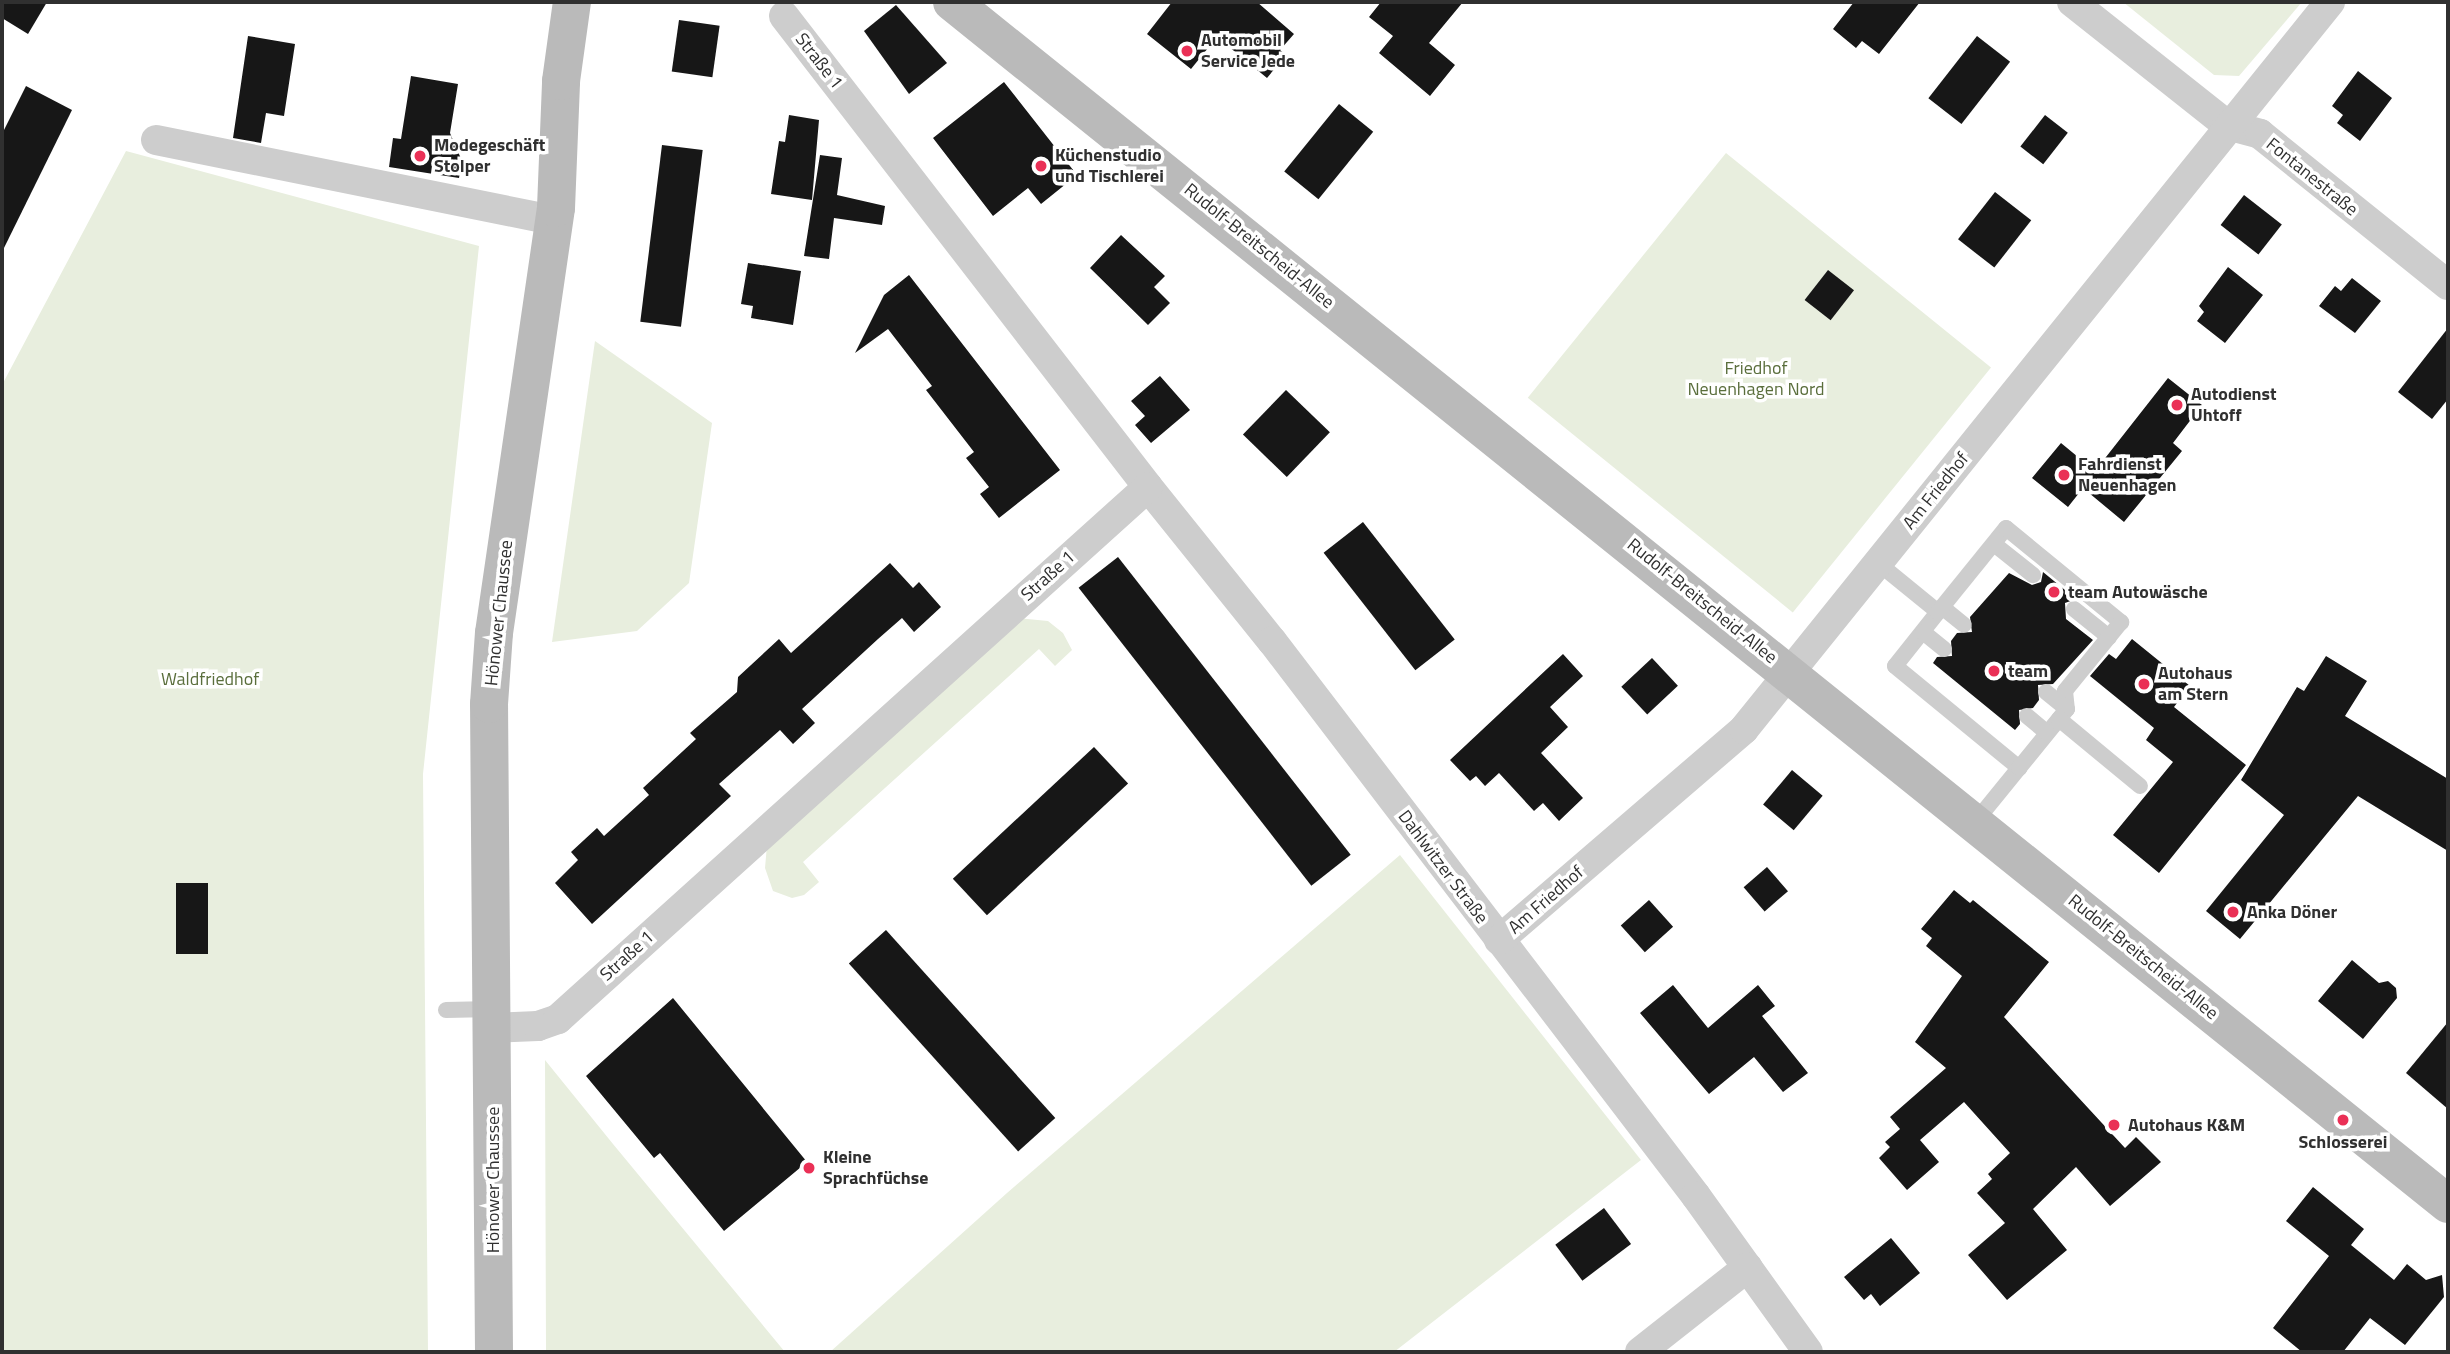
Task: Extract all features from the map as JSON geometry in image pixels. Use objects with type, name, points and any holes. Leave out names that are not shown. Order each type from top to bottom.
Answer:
[{"type":"street","name":"Rudolf-Breitscheid-Allee","points":[[951,2],[1976,821],[2448,1204]]},
{"type":"street","name":"Fontanestraße","points":[[2072,2],[2227,125],[2260,134],[2448,285]]},
{"type":"street","name":"Am Friedhof","points":[[1499,940],[1744,729],[2227,125],[2330,2]]},
{"type":"street","name":"Hönower Chaussee","points":[[494,1352],[489,704],[495,633],[554,220],[574,11]]},
{"type":"street","name":"Straße 1","points":[[492,1018],[538,1026],[558,1020],[1147,487],[785,16]]},
{"type":"street","points":[[156,140],[554,220]]},
{"type":"street","name":"Dahlwitzer Straße","points":[[1147,487],[1272,641],[1748,1267],[1808,1352]]},
{"type":"street","points":[[1640,1352],[1748,1267]]},
{"type":"lane","points":[[1976,821],[2063,714],[2065,691],[2121,622],[2006,528],[1895,666],[2019,768]]},
{"type":"lane","points":[[1994,544],[2033,575]]},
{"type":"lane","points":[[1878,563],[1964,625]]},
{"type":"lane","points":[[2074,609],[2109,637]]},
{"type":"lane","points":[[1923,632],[1944,649]]},
{"type":"lane","points":[[2046,692],[2063,714],[2140,786]]},
{"type":"lane","points":[[2027,716],[2048,733]]},
{"type":"lane","points":[[446,1010],[492,1018]]},
{"type":"green space","points":[[2123,2],[2302,2],[2239,76],[2214,75]]},
{"type":"green space","name":"Waldfriedhof","points":[[126,151],[479,246],[423,774],[428,1352],[2,1352],[2,385]]},
{"type":"green space","name":"Friedhof Neuenhagen Nord","points":[[1726,153],[1991,368],[1793,612],[1528,398]]},
{"type":"green space","points":[[595,341],[712,423],[689,583],[637,631],[552,642]]},
{"type":"green space","points":[[1017,618],[1048,621],[1063,633],[1072,650],[1055,666],[1039,649],[803,862],[819,882],[804,895],[792,898],[773,891],[765,868],[767,845]]},
{"type":"green space","points":[[1400,855],[1641,1160],[1394,1352],[830,1352],[1007,1193]]},
{"type":"green space","points":[[545,1060],[613,1144],[785,1352],[546,1352]]},
{"type":"building","points":[[2,2],[47,2],[28,34],[2,18]]},
{"type":"building","points":[[1172,2],[1257,2],[1294,34],[1280,50],[1286,55],[1267,78],[1217,37],[1191,69],[1147,34]]},
{"type":"building","points":[[1381,2],[1463,2],[1429,43],[1455,65],[1430,96],[1379,53],[1393,36],[1369,17]]},
{"type":"building","points":[[1854,2],[1920,2],[1879,54],[1862,41],[1856,48],[1833,29]]},
{"type":"building","points":[[896,5],[947,63],[909,94],[864,31]]},
{"type":"building","points":[[679,20],[720,26],[712,77],[672,71]]},
{"type":"building","points":[[248,36],[295,44],[284,116],[266,113],[261,143],[233,138]]},
{"type":"building","points":[[1977,36],[2010,62],[1961,124],[1928,98]]},
{"type":"building","points":[[2358,71],[2392,98],[2360,141],[2337,123],[2343,115],[2332,106]]},
{"type":"building","points":[[411,76],[458,84],[450,133],[462,161],[459,178],[389,167],[393,138],[401,139]]},
{"type":"building","points":[[1004,82],[1077,175],[1041,204],[1028,188],[993,216],[933,138]]},
{"type":"building","points":[[26,86],[72,110],[2,252],[2,134]]},
{"type":"building","points":[[1339,104],[1373,132],[1318,199],[1284,172]]},
{"type":"building","points":[[789,115],[819,120],[812,200],[771,194],[779,141],[785,142]]},
{"type":"building","points":[[2045,115],[2068,133],[2043,164],[2020,147]]},
{"type":"building","points":[[662,145],[703,150],[681,327],[640,322]]},
{"type":"building","points":[[820,155],[842,158],[837,195],[885,206],[882,225],[834,218],[829,259],[804,256]]},
{"type":"building","points":[[1995,192],[2031,220],[1994,268],[1958,239]]},
{"type":"building","points":[[2244,195],[2282,225],[2258,254],[2221,225]]},
{"type":"building","points":[[1121,235],[1165,276],[1154,287],[1170,303],[1148,325],[1090,268]]},
{"type":"building","points":[[748,263],[801,271],[793,325],[751,318],[753,306],[741,304]]},
{"type":"building","points":[[2228,267],[2263,295],[2225,343],[2197,321],[2204,312],[2199,306]]},
{"type":"building","points":[[1828,270],[1854,290],[1831,320],[1805,300]]},
{"type":"building","points":[[909,275],[1060,470],[999,518],[980,494],[989,487],[966,458],[974,452],[926,390],[932,386],[888,329],[855,353],[884,295]]},
{"type":"building","points":[[2352,278],[2381,301],[2355,333],[2319,306],[2335,286],[2341,291]]},
{"type":"building","points":[[2448,328],[2448,399],[2432,419],[2398,392]]},
{"type":"building","points":[[1160,376],[1190,410],[1151,443],[1135,425],[1145,416],[1131,401]]},
{"type":"building","points":[[2168,378],[2202,405],[2173,443],[2182,451],[2124,522],[2083,488],[2068,507],[2032,478],[2061,443],[2095,471]]},
{"type":"building","points":[[1286,390],[1330,432],[1287,477],[1243,435]]},
{"type":"building","points":[[1363,522],[1455,639],[1415,670],[1324,553]]},
{"type":"building","points":[[1118,557],[1351,855],[1311,886],[1079,588]]},
{"type":"building","points":[[890,563],[913,588],[919,582],[941,607],[914,632],[902,618],[878,639],[802,709],[815,723],[793,744],[780,730],[719,784],[731,796],[592,924],[555,883],[578,860],[571,852],[597,828],[604,836],[649,795],[643,788],[696,739],[690,733],[737,692],[738,677],[779,639],[791,653]]},
{"type":"building","points":[[2043,572],[2076,599],[2065,603],[2066,619],[2093,640],[2053,684],[2038,685],[2039,700],[2033,708],[2019,710],[2020,724],[2015,730],[1933,663],[1937,657],[1952,656],[1951,641],[1957,633],[1972,632],[1970,617],[2009,573],[2032,585],[2041,582]]},
{"type":"building","points":[[2132,639],[2190,686],[2174,707],[2246,765],[2159,873],[2113,835],[2173,762],[2146,740],[2154,728],[2090,676],[2109,654],[2116,659]]},
{"type":"building","points":[[1563,654],[1583,676],[1550,707],[1568,727],[1541,753],[1583,798],[1559,821],[1543,803],[1534,811],[1499,773],[1485,786],[1476,776],[1470,781],[1450,760]]},
{"type":"building","points":[[2326,656],[2367,681],[2345,716],[2448,779],[2448,851],[2358,796],[2240,939],[2206,911],[2284,815],[2241,780],[2297,687],[2304,691]]},
{"type":"building","points":[[1652,658],[1678,686],[1647,714],[1621,687]]},
{"type":"building","points":[[1094,747],[1128,784],[987,915],[953,879]]},
{"type":"building","points":[[1792,770],[1823,796],[1794,830],[1763,804]]},
{"type":"building","points":[[1767,867],[1788,891],[1765,911],[1744,887]]},
{"type":"building","points":[[176,883],[208,883],[208,954],[176,954]]},
{"type":"building","points":[[1954,890],[1970,903],[1973,900],[2049,962],[2004,1017],[2125,1148],[2136,1137],[2161,1162],[2110,1206],[2076,1167],[2033,1209],[2067,1250],[2007,1300],[1968,1255],[2005,1223],[1977,1193],[1992,1179],[1988,1174],[2010,1153],[1964,1102],[1920,1140],[1939,1162],[1907,1190],[1879,1158],[1890,1147],[1885,1142],[1900,1129],[1890,1117],[1946,1068],[1915,1042],[1962,976],[1926,946],[1932,938],[1921,929]]},
{"type":"building","points":[[1649,900],[1673,927],[1645,952],[1621,925]]},
{"type":"building","points":[[886,930],[1055,1118],[1018,1151],[849,963]]},
{"type":"building","points":[[2352,960],[2379,983],[2388,981],[2396,988],[2397,998],[2363,1039],[2318,1001]]},
{"type":"building","points":[[1673,985],[1708,1028],[1758,985],[1775,1006],[1762,1016],[1808,1073],[1783,1092],[1754,1057],[1709,1094],[1640,1013]]},
{"type":"building","points":[[673,998],[807,1162],[724,1231],[660,1153],[654,1158],[586,1076]]},
{"type":"building","points":[[2448,1022],[2448,1109],[2406,1073]]},
{"type":"building","points":[[2313,1187],[2364,1229],[2351,1245],[2394,1280],[2407,1264],[2426,1280],[2442,1275],[2444,1297],[2405,1345],[2370,1318],[2343,1352],[2302,1352],[2273,1328],[2329,1256],[2286,1221]]},
{"type":"building","points":[[1604,1208],[1631,1244],[1582,1281],[1555,1245]]},
{"type":"building","points":[[1891,1238],[1920,1273],[1880,1306],[1871,1294],[1864,1300],[1844,1277]]},
{"type":"place","name":"Automobil Service Jede","points":[[1187,51]]},
{"type":"place","name":"Modegeschäft Stolper","points":[[420,156]]},
{"type":"place","name":"Küchenstudio und Tischlerei","points":[[1041,166]]},
{"type":"place","name":"Autodienst Uhtoff","points":[[2177,405]]},
{"type":"place","name":"Fahrdienst Neuenhagen","points":[[2064,475]]},
{"type":"place","name":"team Autowäsche","points":[[2054,592]]},
{"type":"place","name":"team","points":[[1994,671]]},
{"type":"place","name":"Autohaus am Stern","points":[[2144,684]]},
{"type":"place","name":"Anka Döner","points":[[2233,912]]},
{"type":"place","name":"Schlosserei","points":[[2343,1120]]},
{"type":"place","name":"Autohaus K&M","points":[[2114,1125]]},
{"type":"place","name":"Kleine Sprachfüchse","points":[[809,1168]]}]
